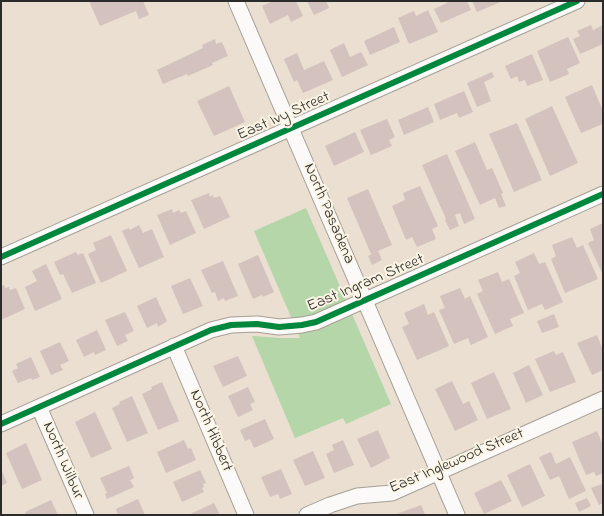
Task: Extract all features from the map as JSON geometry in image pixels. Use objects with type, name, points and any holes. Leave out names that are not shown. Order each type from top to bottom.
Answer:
[{"type":"street","name":"North Pasadena","points":[[236,1],[458,515]]},
{"type":"street","name":"East Ivy Street","points":[[1,257],[577,1]]},
{"type":"street","name":"East Ingram Street","points":[[1,424],[211,330],[231,325],[257,324],[279,327],[316,322],[603,194]]},
{"type":"street","name":"North Hibbert","points":[[174,346],[246,515]]},
{"type":"street","name":"East Inglewood Street","points":[[307,515],[357,496],[392,493],[603,399]]},
{"type":"street","name":"North Wilbur","points":[[39,407],[86,515]]},
{"type":"green space","points":[[306,208],[391,404],[346,424],[343,418],[295,438],[252,336],[300,338],[254,231]]},
{"type":"building","points":[[89,1],[143,1],[149,15],[139,19],[136,11],[100,26]]},
{"type":"building","points":[[273,1],[296,1],[303,16],[291,22],[288,15],[270,24],[262,6]]},
{"type":"building","points":[[307,1],[326,1],[329,8],[314,15]]},
{"type":"building","points":[[446,1],[467,1],[471,10],[441,23],[434,9],[447,3]]},
{"type":"building","points":[[472,1],[503,1],[477,12]]},
{"type":"building","points":[[428,10],[438,32],[409,44],[398,18],[414,11],[416,16]]},
{"type":"building","points":[[591,25],[593,30],[603,25],[603,44],[580,54],[573,39],[580,36],[577,31]]},
{"type":"building","points":[[394,27],[400,42],[370,55],[364,41]]},
{"type":"building","points":[[568,37],[580,63],[567,69],[569,74],[550,82],[537,51]]},
{"type":"building","points":[[215,39],[216,44],[222,42],[228,56],[212,63],[213,65],[188,76],[187,74],[163,84],[157,70],[203,48],[202,45]]},
{"type":"building","points":[[344,43],[350,57],[361,52],[368,65],[342,77],[330,50]]},
{"type":"building","points":[[297,53],[304,70],[324,61],[333,80],[303,93],[297,80],[294,82],[284,59]]},
{"type":"building","points":[[532,54],[543,80],[527,86],[525,80],[519,82],[517,76],[511,79],[505,66]]},
{"type":"building","points":[[492,72],[494,77],[484,82],[491,101],[477,107],[467,83]]},
{"type":"building","points":[[592,85],[603,111],[603,124],[581,133],[565,97]]},
{"type":"building","points":[[229,86],[245,122],[214,136],[197,101]]},
{"type":"building","points":[[464,91],[473,112],[459,118],[457,113],[440,120],[434,104]]},
{"type":"building","points":[[552,106],[578,163],[550,176],[525,119]]},
{"type":"building","points":[[428,107],[434,122],[404,135],[398,120]]},
{"type":"building","points":[[387,119],[395,137],[389,140],[392,146],[371,155],[360,130]]},
{"type":"building","points":[[517,123],[542,180],[514,192],[489,134]]},
{"type":"building","points":[[355,132],[364,152],[334,166],[325,146]]},
{"type":"building","points":[[475,142],[487,170],[492,168],[503,193],[501,194],[506,206],[499,208],[495,198],[480,205],[455,151]]},
{"type":"building","points":[[447,154],[475,219],[464,224],[460,213],[455,215],[459,226],[450,230],[422,165]]},
{"type":"building","points":[[420,186],[438,226],[432,229],[436,239],[417,247],[412,237],[406,240],[392,206],[405,200],[403,193]]},
{"type":"building","points":[[368,189],[392,245],[371,254],[347,198]]},
{"type":"building","points":[[209,193],[210,197],[213,195],[214,198],[220,196],[230,217],[204,229],[191,200]]},
{"type":"building","points":[[172,209],[173,213],[179,210],[181,213],[186,211],[196,233],[170,245],[157,215]]},
{"type":"building","points":[[603,223],[603,275],[588,243],[594,240],[590,229]]},
{"type":"building","points":[[139,225],[143,233],[152,229],[164,257],[139,268],[122,231],[129,228],[130,230]]},
{"type":"building","points":[[111,235],[127,271],[101,283],[88,254],[96,250],[93,243]]},
{"type":"building","points":[[572,237],[577,248],[583,245],[598,279],[565,293],[551,259],[556,256],[552,245]]},
{"type":"building","points":[[378,251],[382,260],[372,265],[368,256]]},
{"type":"building","points":[[76,252],[78,255],[83,253],[96,283],[72,293],[63,274],[60,275],[54,262]]},
{"type":"building","points":[[534,253],[539,264],[545,262],[563,302],[545,310],[542,304],[528,310],[514,276],[520,273],[515,262]]},
{"type":"building","points":[[258,255],[274,292],[263,297],[262,295],[253,299],[238,264]]},
{"type":"building","points":[[223,261],[238,296],[225,301],[224,298],[218,301],[215,292],[212,293],[201,270]]},
{"type":"building","points":[[46,264],[62,299],[35,311],[25,287],[37,281],[32,271]]},
{"type":"building","points":[[498,272],[502,282],[509,279],[524,313],[510,319],[513,326],[495,334],[477,294],[483,291],[478,280]]},
{"type":"building","points":[[190,278],[203,306],[183,314],[171,286]]},
{"type":"building","points":[[4,285],[5,288],[9,287],[10,290],[16,288],[25,309],[1,320],[1,286]]},
{"type":"building","points":[[460,288],[465,299],[470,296],[488,337],[471,345],[468,338],[454,344],[439,310],[445,308],[440,296]]},
{"type":"building","points":[[156,297],[167,321],[158,327],[157,323],[147,328],[137,306]]},
{"type":"building","points":[[424,304],[428,315],[434,312],[449,346],[417,360],[402,327],[409,324],[404,313]]},
{"type":"building","points":[[125,312],[134,331],[125,335],[128,341],[117,346],[105,320]]},
{"type":"building","points":[[554,314],[559,327],[542,333],[537,321]]},
{"type":"building","points":[[97,330],[106,350],[95,355],[94,352],[84,357],[76,340]]},
{"type":"building","points":[[597,335],[603,350],[603,370],[592,375],[577,343]]},
{"type":"building","points":[[60,342],[69,361],[60,365],[63,370],[51,375],[40,351]]},
{"type":"building","points":[[554,351],[556,355],[563,352],[576,382],[550,392],[535,359]]},
{"type":"building","points":[[238,356],[247,376],[223,387],[213,366]]},
{"type":"building","points":[[31,357],[40,377],[32,380],[31,378],[18,383],[12,371],[18,368],[16,364]]},
{"type":"building","points":[[529,365],[543,395],[526,403],[513,373]]},
{"type":"building","points":[[494,372],[511,409],[487,419],[471,383]]},
{"type":"building","points":[[452,381],[463,404],[469,401],[478,420],[455,431],[435,389]]},
{"type":"building","points":[[162,382],[179,421],[158,430],[142,394],[152,389],[151,387]]},
{"type":"building","points":[[248,387],[255,402],[250,404],[253,410],[238,417],[228,396]]},
{"type":"building","points":[[132,396],[148,433],[127,442],[112,408],[120,404],[119,402]]},
{"type":"building","points":[[95,412],[112,449],[91,458],[75,422]]},
{"type":"building","points":[[265,419],[274,439],[254,448],[250,439],[245,441],[240,430]]},
{"type":"building","points":[[378,430],[390,458],[371,468],[357,439]]},
{"type":"building","points":[[597,431],[603,445],[603,473],[596,476],[594,472],[586,475],[572,442]]},
{"type":"building","points":[[184,440],[188,449],[191,448],[196,460],[166,473],[157,452]]},
{"type":"building","points":[[343,440],[354,465],[334,473],[326,454],[334,450],[332,445]]},
{"type":"building","points":[[26,443],[42,480],[22,489],[6,453]]},
{"type":"building","points":[[313,451],[325,478],[305,486],[293,460]]},
{"type":"building","points":[[551,452],[556,464],[570,457],[586,491],[569,499],[559,476],[550,480],[539,457]]},
{"type":"building","points":[[530,464],[545,496],[522,507],[507,475]]},
{"type":"building","points":[[129,466],[134,478],[130,480],[134,487],[107,499],[105,494],[107,493],[100,478]]},
{"type":"building","points":[[1,469],[7,483],[1,486]]},
{"type":"building","points":[[281,469],[292,494],[280,499],[278,494],[270,497],[261,477]]},
{"type":"building","points":[[200,470],[206,483],[203,484],[204,487],[202,488],[204,492],[182,502],[173,482]]},
{"type":"building","points":[[501,480],[512,501],[484,514],[474,493]]},
{"type":"building","points":[[602,484],[603,503],[599,505],[591,488]]},
{"type":"building","points":[[587,498],[591,506],[579,512],[575,503]]},
{"type":"building","points":[[138,499],[145,515],[118,515],[116,509]]},
{"type":"building","points":[[51,500],[58,515],[26,515],[25,512]]},
{"type":"building","points":[[214,503],[220,515],[188,515]]},
{"type":"building","points":[[421,505],[425,514],[424,515],[394,515]]},
{"type":"cycle path","points":[[1,257],[577,1]]},
{"type":"cycle path","points":[[1,424],[211,330],[231,325],[257,324],[279,327],[316,322],[603,194]]}]
